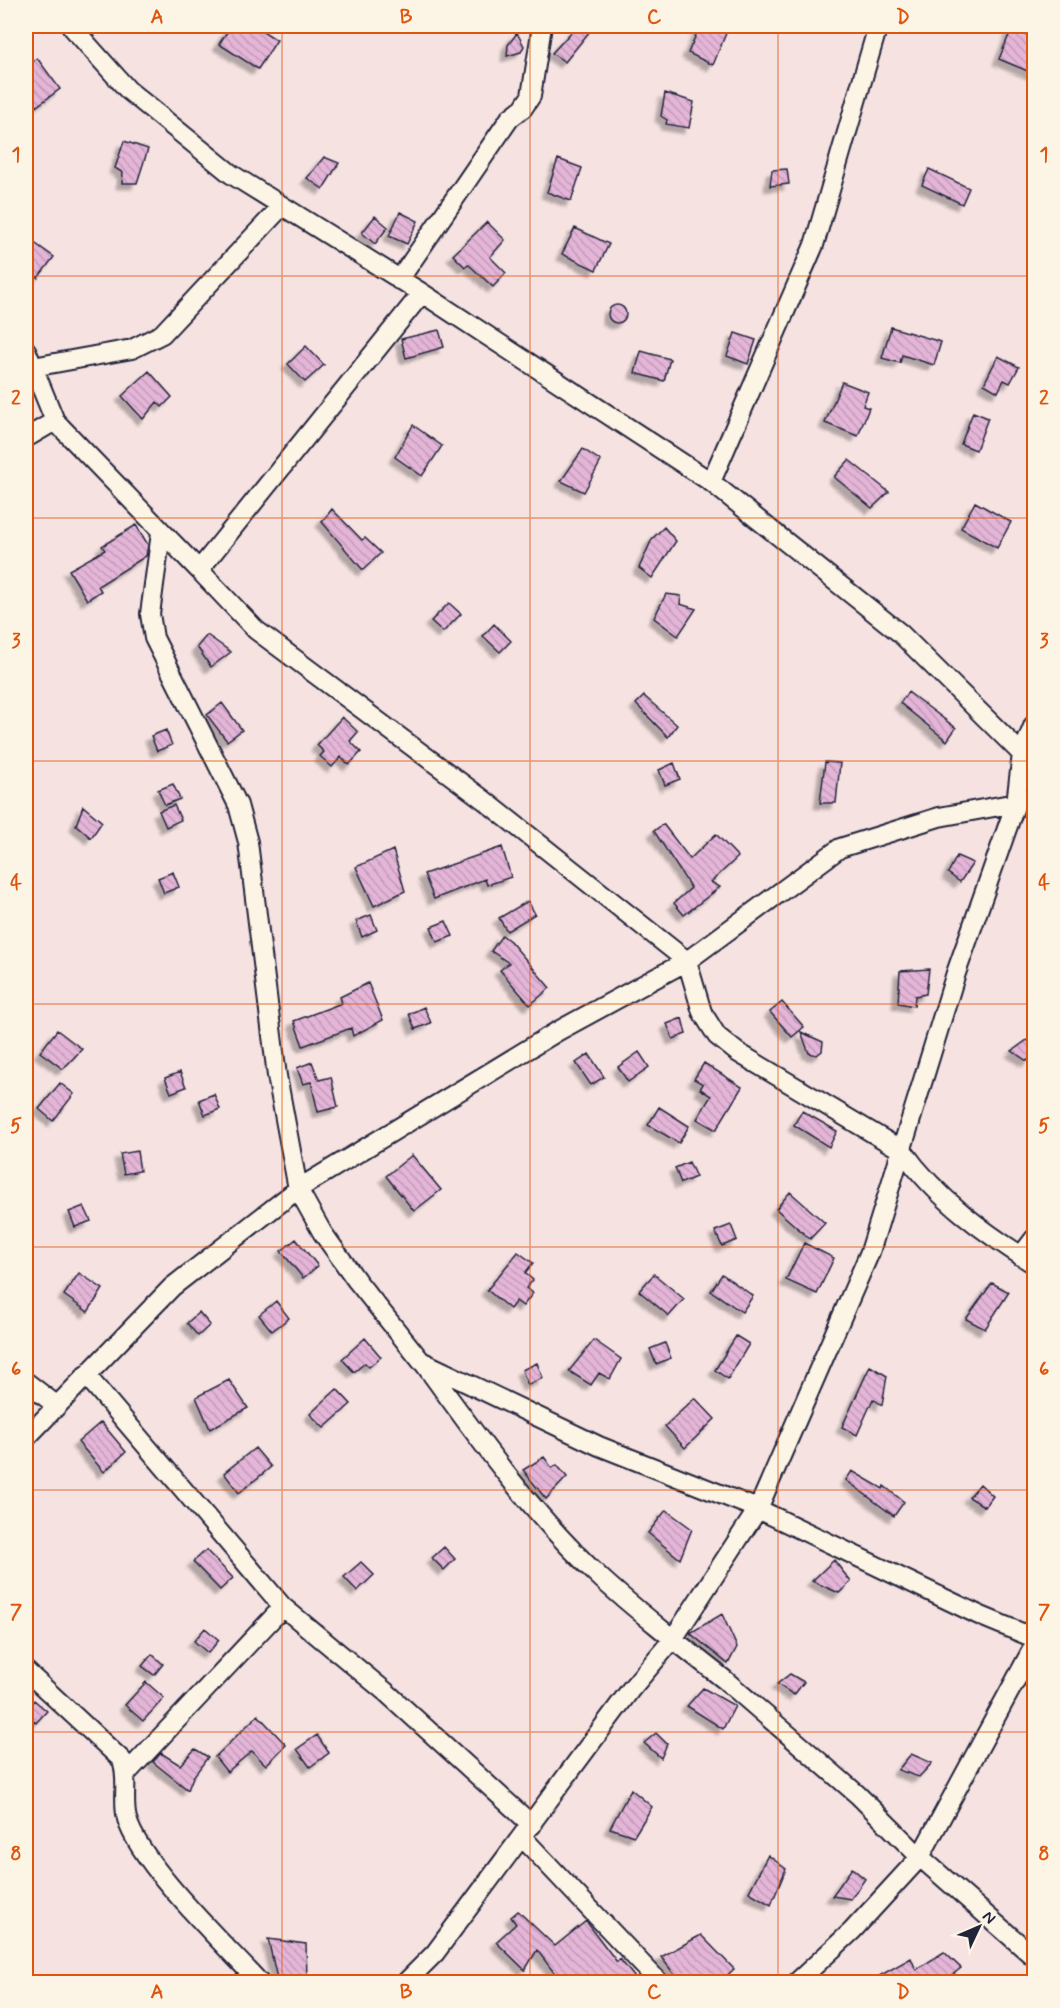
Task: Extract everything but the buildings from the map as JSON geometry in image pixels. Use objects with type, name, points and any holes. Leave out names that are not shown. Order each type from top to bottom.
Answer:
[{"type":"street","points":[[71,26],[128,90],[231,174],[422,293],[711,482],[900,633],[1028,758]]},
{"type":"street","points":[[399,280],[510,118],[523,108],[531,96],[542,26]]},
{"type":"street","points":[[711,482],[814,245],[878,26]]},
{"type":"street","points":[[33,367],[132,349],[162,334],[282,206]]},
{"type":"street","points":[[199,570],[422,293]]},
{"type":"street","points":[[26,350],[55,422],[256,630],[484,801],[687,961],[702,1012],[717,1036],[737,1052],[903,1151],[921,1177],[944,1198],[1028,1260],[1035,1239]]},
{"type":"street","points":[[26,438],[55,422]]},
{"type":"street","points":[[161,533],[150,614],[154,638],[238,805],[248,842],[277,1076],[298,1189],[322,1232],[489,1452],[563,1539],[603,1579],[858,1795],[920,1857],[1035,1957]]},
{"type":"street","points":[[406,1983],[435,1953],[631,1689],[673,1639],[758,1509],[870,1252],[956,973],[1016,803],[1035,724]]},
{"type":"street","points":[[26,1438],[172,1287],[298,1189],[558,1030],[687,961],[840,848],[939,817],[1016,803]]},
{"type":"street","points":[[422,1361],[599,1446],[758,1509],[981,1616],[1035,1638]]},
{"type":"street","points":[[86,1375],[283,1607],[387,1693],[527,1831],[659,1983]]},
{"type":"street","points":[[26,1382],[56,1405]]},
{"type":"street","points":[[125,1775],[283,1607]]},
{"type":"street","points":[[797,1983],[852,1930],[920,1857],[1035,1646]]},
{"type":"street","points":[[26,1671],[122,1760],[127,1819],[137,1842],[163,1877],[259,1983]]}]
